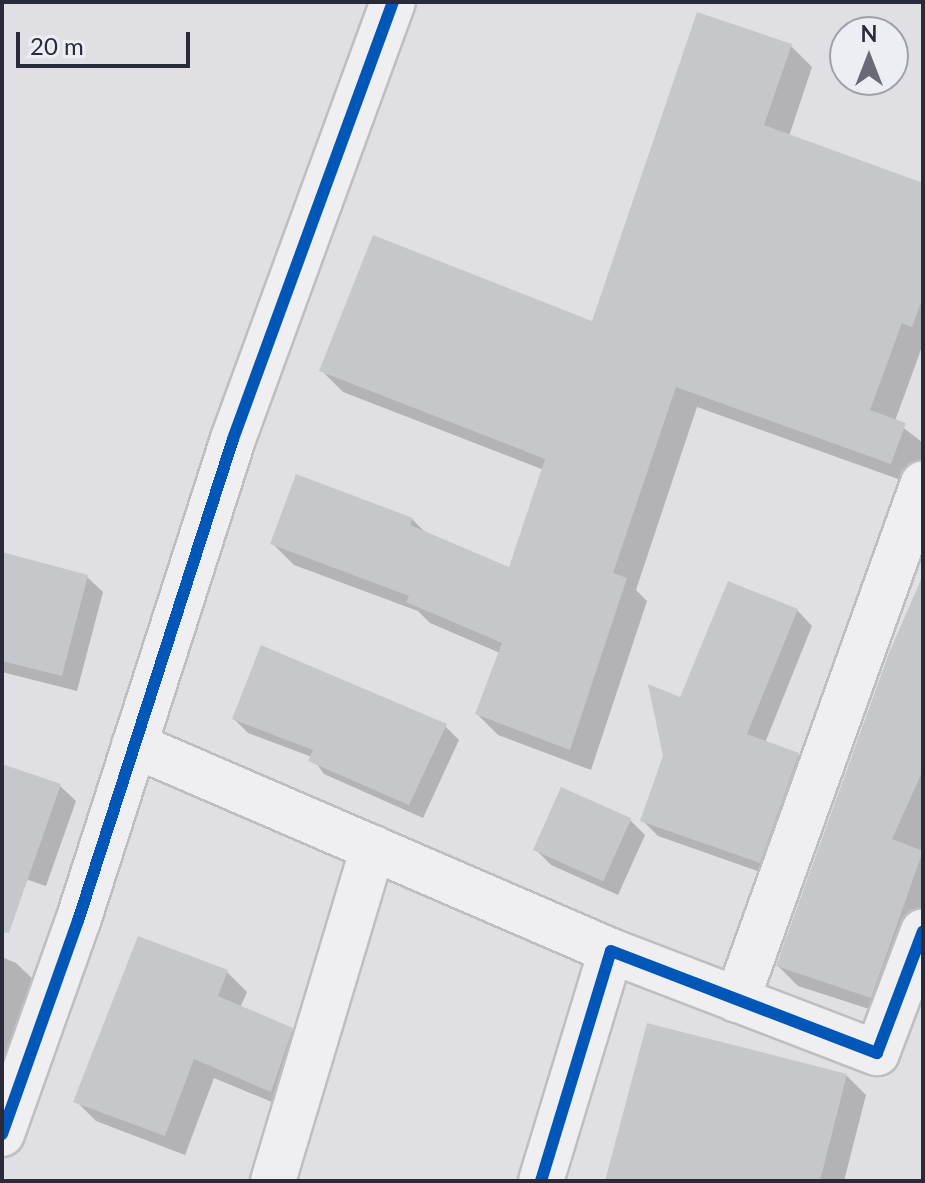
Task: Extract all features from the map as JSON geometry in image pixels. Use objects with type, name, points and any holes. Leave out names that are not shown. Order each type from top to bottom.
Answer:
[{"type":"street","points":[[2,1134],[134,745],[233,439],[393,2]]},
{"type":"street","points":[[737,1000],[923,483]]},
{"type":"street","points":[[134,745],[611,951],[877,1053],[923,931]]},
{"type":"street","points":[[273,1181],[373,848]]},
{"type":"street","points":[[541,1181],[611,951]]},
{"type":"building","points":[[697,12],[792,44],[764,125],[923,183],[923,297],[912,327],[902,323],[870,410],[906,423],[891,464],[676,387],[613,573],[627,578],[570,750],[475,714],[502,643],[406,602],[409,596],[270,544],[296,474],[413,518],[410,525],[509,567],[545,459],[319,371],[373,235],[592,321]]},
{"type":"building","points":[[2,552],[88,575],[62,676],[2,661]]},
{"type":"building","points":[[923,575],[923,770],[892,839],[923,851],[871,998],[776,966],[889,653]]},
{"type":"building","points":[[728,581],[798,609],[747,734],[799,753],[760,863],[640,821],[663,756],[648,684],[680,697]]},
{"type":"building","points":[[261,645],[447,724],[409,805],[308,761],[313,750],[232,719]]},
{"type":"building","points":[[2,764],[61,784],[9,933],[2,932]]},
{"type":"building","points":[[561,787],[631,818],[603,881],[533,850]]},
{"type":"building","points":[[138,936],[228,970],[218,996],[293,1028],[271,1092],[194,1059],[165,1136],[73,1102]]},
{"type":"building","points":[[647,1023],[847,1074],[820,1181],[605,1181]]},
{"type":"cycle path","points":[[2,1134],[78,921],[233,439],[393,2]]},
{"type":"cycle path","points":[[541,1181],[611,951],[877,1053],[923,931]]}]
